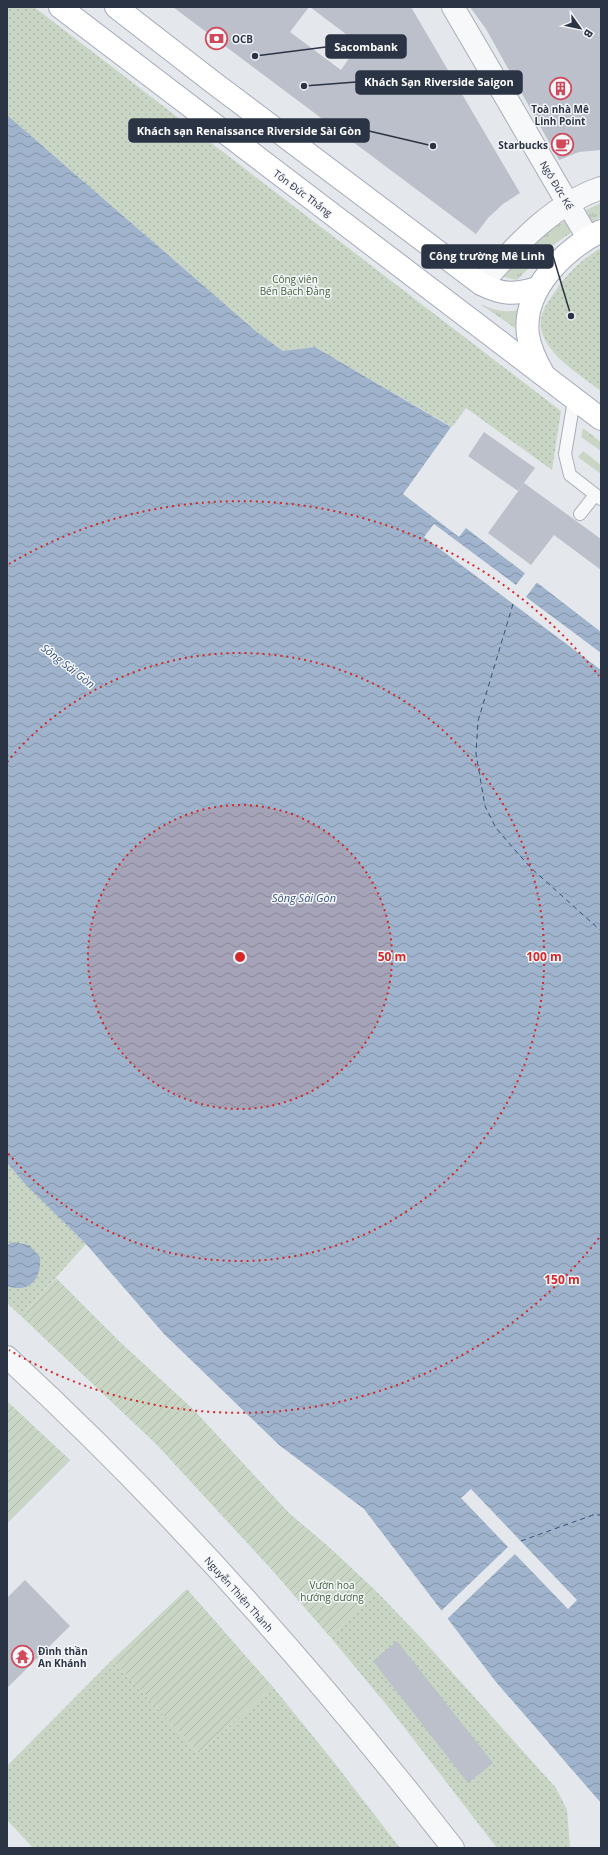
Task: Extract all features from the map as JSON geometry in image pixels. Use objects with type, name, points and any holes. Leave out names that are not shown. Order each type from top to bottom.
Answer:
[{"type":"main road","name":"Tôn Ðức Thắng","points":[[60,7],[601,420]]},
{"type":"main road","points":[[116,7],[210,80],[482,284],[497,292],[518,294],[538,288]]},
{"type":"main road","points":[[546,378],[535,359],[528,335],[529,308],[538,288],[569,253],[595,235]]},
{"type":"street","name":"Ngô Ðức Kế","points":[[453,7],[568,203],[595,235]]},
{"type":"street","points":[[482,284],[540,224],[568,203],[601,188]]},
{"type":"street","name":"Nguyễn Thiện Thành","points":[[7,1357],[72,1417],[149,1494],[267,1624],[349,1719],[453,1848]]},
{"type":"lane","points":[[574,400],[565,454],[570,475],[598,497],[580,514]]},
{"type":"green space","name":"Công viên Bến Bạch Đằng","points":[[7,7],[34,7],[561,411],[552,470],[466,408],[452,427],[315,347],[283,351],[257,332],[7,115]]},
{"type":"green space","points":[[601,203],[601,217],[591,222],[586,210]]},
{"type":"green space","points":[[566,220],[573,231],[549,248],[517,280],[499,276],[536,240]]},
{"type":"green space","points":[[601,248],[601,391],[572,369],[553,351],[545,341],[541,330],[541,319],[543,311],[556,290],[576,266]]},
{"type":"green space","points":[[480,304],[499,310],[519,310],[515,328]]},
{"type":"green space","points":[[583,428],[601,442],[601,451],[581,437]]},
{"type":"green space","points":[[583,451],[601,465],[601,474],[578,457]]},
{"type":"green space","points":[[7,1163],[25,1184],[86,1244],[21,1316],[7,1303]]},
{"type":"green space","name":"Vườn hoa hướng dương","points":[[56,1278],[119,1341],[194,1410],[289,1513],[329,1547],[375,1590],[331,1638],[272,1570],[157,1445],[21,1316]]},
{"type":"green space","points":[[7,1401],[70,1460],[7,1523]]},
{"type":"green space","points":[[187,1589],[273,1687],[199,1753],[112,1660]]},
{"type":"green space","points":[[375,1590],[424,1641],[556,1788],[567,1810],[570,1848],[497,1848],[394,1714],[331,1638]]},
{"type":"green space","points":[[112,1660],[199,1753],[273,1687],[333,1761],[400,1848],[33,1848],[7,1820],[7,1766]]},
{"type":"water","name":"Sông Sài Gòn","points":[[7,115],[257,332],[283,351],[315,347],[451,427],[403,494],[459,537],[466,528],[601,632],[601,1803],[496,1682],[364,1509],[279,1445],[164,1334],[86,1244],[25,1184],[7,1163]]},
{"type":"water","points":[[13,1242],[29,1245],[40,1257],[39,1272],[36,1278],[28,1286],[22,1288],[7,1286],[7,1245]]},
{"type":"pier","points":[[434,524],[516,585],[526,572],[538,581],[526,597],[601,653],[601,670],[424,537]]},
{"type":"pier","points":[[471,1489],[577,1600],[568,1609],[515,1554],[446,1620],[440,1612],[508,1547],[461,1498]]},
{"type":"building","points":[[173,7],[309,7],[290,32],[341,70],[359,44],[310,7],[411,7],[520,193],[503,204],[488,218],[476,234]]},
{"type":"building","name":"Toà nhà Mê Linh Point","points":[[470,7],[601,7],[601,150],[579,152],[559,160],[486,29]]},
{"type":"building","points":[[484,432],[535,468],[518,491],[468,456]]},
{"type":"building","points":[[524,483],[601,539],[601,570],[554,535],[531,565],[488,533]]},
{"type":"building","name":"Đình thần An Khánh","points":[[25,1580],[70,1626],[7,1688],[7,1598]]},
{"type":"building","points":[[397,1641],[493,1763],[468,1783],[373,1661]]},
{"type":"ferry route","points":[[513,604],[478,721],[476,754],[485,806],[496,828],[531,868],[601,931]]},
{"type":"ferry route","points":[[521,1541],[593,1515],[601,1515]]},
{"type":"place","name":"OCB","points":[[217,39]]},
{"type":"place","name":"Sacombank","points":[[255,56]]},
{"type":"place","name":"Khách Sạn Riverside Saigon","points":[[304,86]]},
{"type":"place","name":"Toà nhà Mê Linh Point","points":[[560,89]]},
{"type":"place","name":"Starbucks","points":[[563,145]]},
{"type":"place","name":"Khách sạn Renaissance Riverside Sài Gòn","points":[[433,146]]},
{"type":"place","name":"Công trường Mê Linh","points":[[571,316]]},
{"type":"place","name":"Đình thần An Khánh","points":[[23,1657]]}]
